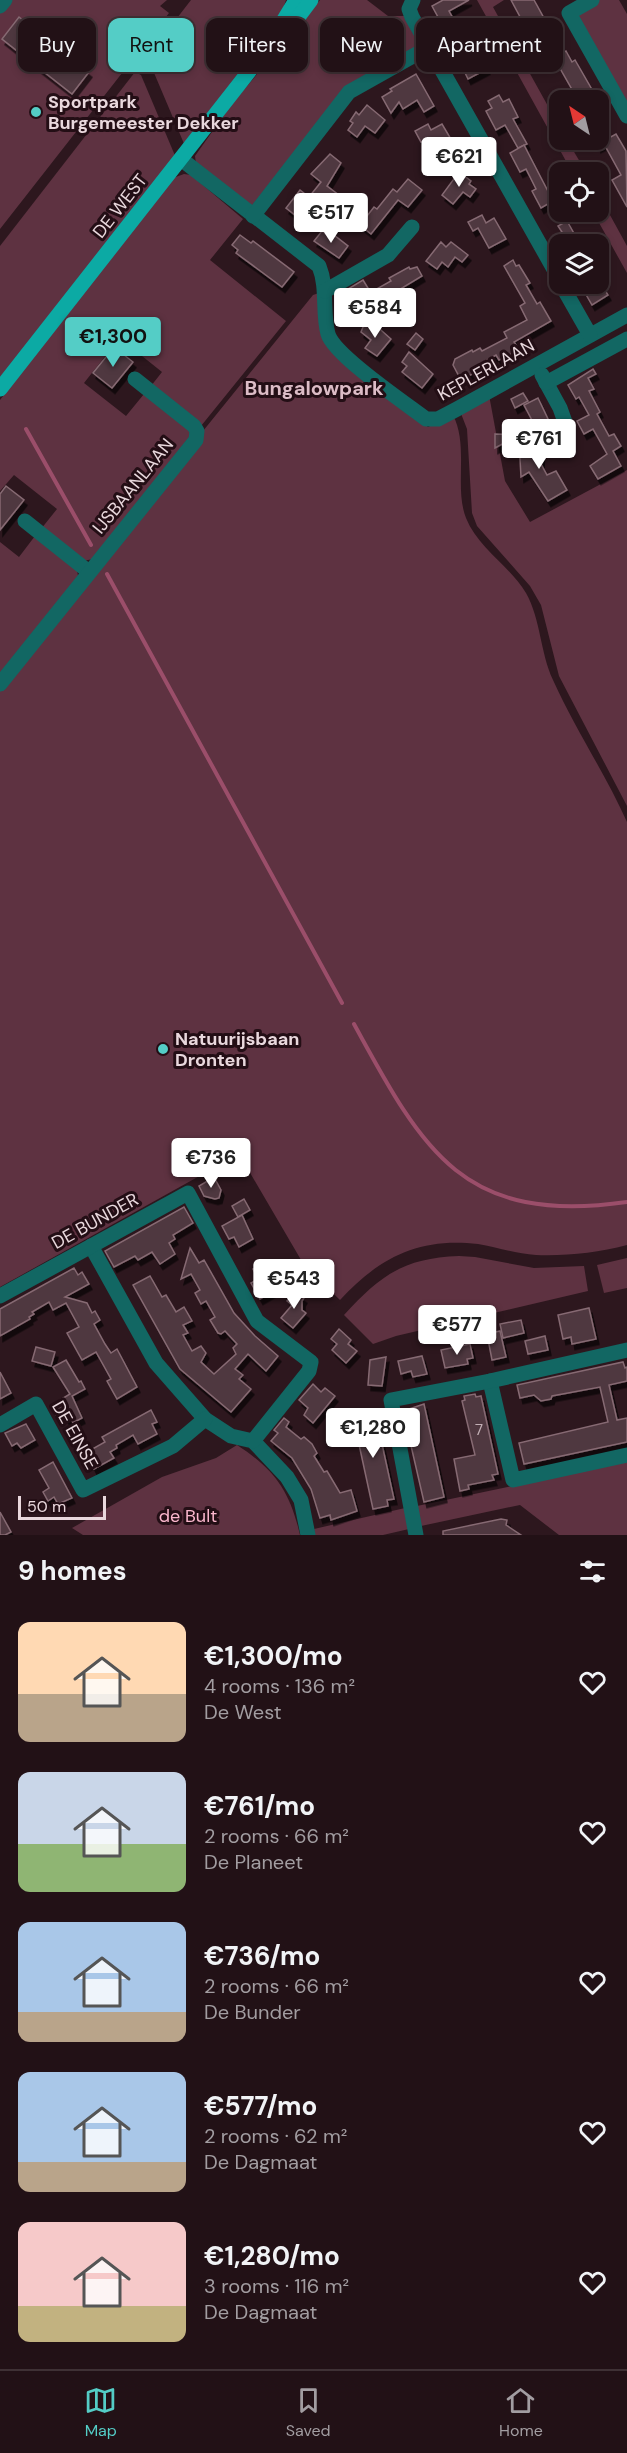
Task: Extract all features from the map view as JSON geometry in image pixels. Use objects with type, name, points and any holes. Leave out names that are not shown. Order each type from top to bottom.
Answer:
[{"type":"main road","name":"DE WEST","points":[[284,18],[296,0]]},
{"type":"main road","name":"DE WEST","points":[[298,18],[312,0]]},
{"type":"main road","name":"DE WEST","points":[[0,389],[249,72]]},
{"type":"street","points":[[0,6],[5,0]]},
{"type":"street","points":[[413,0],[410,13],[416,24]]},
{"type":"street","points":[[592,0],[569,13],[627,116]]},
{"type":"street","points":[[253,216],[349,92],[416,54]]},
{"type":"street","points":[[443,72],[549,262]]},
{"type":"street","name":"KEPLERLAAN","points":[[181,159],[319,266],[325,291],[328,335],[338,351],[426,419],[438,418],[627,315]]},
{"type":"street","points":[[325,291],[388,255],[412,227]]},
{"type":"street","points":[[567,294],[590,335]]},
{"type":"street","points":[[546,383],[627,339]]},
{"type":"street","points":[[536,365],[560,408],[565,422],[563,442]]},
{"type":"street","name":"IJSBAANLAAN","points":[[0,684],[196,440],[197,431],[194,426],[135,379]]},
{"type":"street","points":[[25,521],[89,572]]},
{"type":"street","name":"DE BUNDER","points":[[0,1296],[188,1193],[257,1321],[310,1362],[309,1371],[253,1441]]},
{"type":"street","points":[[91,1246],[156,1363],[205,1419],[231,1436],[253,1441],[287,1477],[301,1500],[308,1535]]},
{"type":"street","points":[[416,1535],[391,1400],[490,1381],[627,1350]]},
{"type":"street","points":[[490,1381],[513,1480],[627,1455]]},
{"type":"street","name":"DE EINSE","points":[[0,1425],[36,1404],[83,1490],[173,1446],[205,1419]]},
{"type":"green space","name":"Sportpark Burgemeester Dekker","points":[[0,0],[167,0],[160,6],[169,13],[165,18],[108,18],[108,72],[123,72],[0,229]]},
{"type":"green space","points":[[191,0],[286,0],[278,18],[206,18],[206,72],[243,72],[185,146],[154,72],[194,72],[194,18],[177,18]]},
{"type":"green space","points":[[320,0],[367,0],[388,16],[407,16],[416,35],[416,48],[404,55],[404,18],[320,18],[320,72],[374,72],[344,89],[251,207],[196,164],[195,156],[231,105],[259,72],[308,72],[308,18],[305,18]]},
{"type":"green space","points":[[477,0],[504,0],[493,7],[499,18],[487,18]]},
{"type":"green space","points":[[596,0],[619,0],[627,14],[627,106],[575,11]]},
{"type":"green space","points":[[135,72],[141,75],[176,158],[0,381],[0,246]]},
{"type":"green space","points":[[517,72],[529,72],[549,108],[549,130]]},
{"type":"green space","points":[[560,150],[573,150],[580,162],[566,162]]},
{"type":"green space","points":[[184,174],[191,175],[243,219],[210,260],[286,321],[201,426],[151,386],[162,372],[121,336],[84,383],[126,416],[144,394],[189,429],[191,435],[93,559],[83,561],[41,529],[57,509],[14,475],[0,491],[0,400],[173,178]]},
{"type":"green space","points":[[609,213],[627,246],[627,273],[609,241],[609,234],[605,234],[599,222],[609,222]]},
{"type":"green space","points":[[319,293],[347,365],[428,427],[453,415],[460,440],[461,494],[466,518],[478,539],[512,574],[526,593],[535,614],[545,658],[553,680],[627,822],[627,1245],[593,1252],[536,1255],[478,1244],[437,1244],[418,1248],[385,1262],[340,1300],[304,1265],[239,1154],[0,1287],[0,689],[203,431],[313,295]]},
{"type":"green space","points":[[489,395],[505,481],[530,522],[627,470],[627,806],[559,676],[541,605],[530,586],[477,526],[472,513],[467,429],[460,411]]},
{"type":"green space","points":[[35,536],[77,570],[78,576],[0,673],[0,542],[19,557]]},
{"type":"green space","points":[[459,1256],[534,1268],[584,1266],[588,1291],[396,1336],[373,1344],[344,1315],[381,1280],[407,1265]]},
{"type":"green space","points":[[627,1258],[627,1288],[604,1293],[597,1265]]},
{"type":"green space","name":"de Bult","points":[[237,1445],[261,1463],[279,1482],[291,1506],[300,1535],[83,1535],[72,1528],[162,1477],[216,1458]]},
{"type":"green space","points":[[627,1462],[627,1535],[559,1535],[520,1505],[421,1526],[417,1506]]},
{"type":"green space","points":[[405,1508],[409,1529],[383,1535],[315,1535],[314,1529]]},
{"type":"building","points":[[443,0],[469,0],[449,11],[453,18],[439,18],[432,6]]},
{"type":"building","points":[[511,0],[534,0],[544,18],[521,18]]},
{"type":"building","points":[[18,18],[18,52],[2,39]]},
{"type":"building","points":[[566,51],[572,62],[575,60],[592,90],[572,90],[562,72],[563,52]]},
{"type":"building","points":[[44,72],[89,72],[72,94]]},
{"type":"building","points":[[465,72],[481,72],[468,79]]},
{"type":"building","points":[[416,74],[434,106],[424,112],[417,100],[403,109],[399,102],[391,113],[382,97],[392,91],[390,89]]},
{"type":"building","points":[[499,95],[503,102],[509,99],[518,117],[513,119],[527,144],[518,148],[505,125],[496,130],[486,111],[492,108],[488,101]]},
{"type":"building","points":[[367,105],[385,120],[375,133],[365,126],[357,137],[348,130],[353,123],[350,121],[356,112],[359,115]]},
{"type":"building","points":[[428,124],[431,130],[442,124],[455,146],[438,155],[429,139],[421,142],[415,131]]},
{"type":"building","points":[[616,134],[626,151],[627,207],[612,180],[621,175],[607,150],[609,138]]},
{"type":"building","points":[[524,145],[549,193],[549,203],[541,208],[532,191],[536,189],[526,169],[520,172],[510,153]]},
{"type":"building","points":[[330,154],[341,163],[327,186],[343,198],[335,204],[326,196],[319,206],[314,202],[300,219],[286,208],[300,190],[309,197],[321,182],[311,174]]},
{"type":"building","points":[[459,172],[471,181],[469,184],[476,189],[470,197],[463,192],[453,204],[442,195]]},
{"type":"building","points":[[408,179],[422,190],[408,207],[398,200],[371,234],[360,225],[374,207],[377,209],[393,189],[397,192]]},
{"type":"building","points":[[482,215],[486,223],[494,218],[506,239],[489,248],[478,228],[473,231],[468,222]]},
{"type":"building","points":[[568,222],[574,234],[559,234],[562,232],[558,226]]},
{"type":"building","points":[[322,231],[328,236],[330,232],[348,246],[339,258],[314,241]]},
{"type":"building","points":[[240,235],[251,243],[253,241],[294,272],[282,287],[236,253],[238,250],[232,245]]},
{"type":"building","points":[[441,242],[446,247],[451,242],[468,255],[462,262],[455,257],[448,267],[442,262],[437,269],[426,261]]},
{"type":"building","points":[[513,260],[516,266],[519,265],[530,283],[526,285],[537,304],[540,302],[551,321],[514,342],[519,350],[499,360],[496,355],[480,364],[476,372],[461,380],[453,365],[455,359],[472,350],[473,352],[480,348],[482,351],[507,338],[504,332],[527,320],[520,306],[525,303],[504,266]]},
{"type":"building","points":[[409,267],[410,269],[417,267],[422,276],[379,302],[373,291],[391,281],[389,278]]},
{"type":"building","points":[[363,280],[371,293],[349,305],[343,292]]},
{"type":"building","points":[[586,294],[607,294],[608,295],[592,305]]},
{"type":"building","points":[[372,322],[391,339],[377,356],[365,348],[371,340],[361,332],[363,327]]},
{"type":"building","points":[[416,333],[423,339],[415,350],[407,344]]},
{"type":"building","points":[[114,347],[133,362],[112,388],[93,373]]},
{"type":"building","points":[[409,352],[433,374],[422,388],[402,372],[407,366],[402,362]]},
{"type":"building","points":[[593,369],[596,374],[588,378],[594,389],[589,391],[600,412],[597,414],[609,436],[614,434],[621,446],[613,451],[621,466],[598,479],[590,466],[607,454],[593,429],[584,434],[577,421],[589,415],[579,397],[576,399],[568,385]]},
{"type":"building","points":[[523,393],[528,401],[515,408],[511,399]]},
{"type":"building","points":[[538,398],[548,419],[535,426],[524,405]]},
{"type":"building","points":[[495,434],[519,435],[495,448]]},
{"type":"building","points":[[519,441],[542,441],[541,464],[547,475],[556,471],[567,490],[548,501],[529,472],[521,477]]},
{"type":"building","points":[[6,486],[24,500],[0,530],[0,494]]},
{"type":"building","points":[[214,1177],[221,1190],[219,1198],[215,1199],[204,1196],[199,1186]]},
{"type":"building","points":[[244,1199],[250,1210],[238,1217],[232,1206]]},
{"type":"building","points":[[184,1207],[193,1223],[173,1235],[175,1239],[169,1243],[175,1254],[160,1264],[152,1252],[138,1260],[135,1256],[114,1267],[105,1251]]},
{"type":"building","points":[[242,1215],[253,1239],[239,1247],[234,1237],[229,1239],[222,1226]]},
{"type":"building","points":[[190,1248],[199,1263],[204,1260],[234,1313],[278,1356],[266,1371],[248,1354],[235,1369],[243,1375],[239,1379],[251,1389],[231,1412],[180,1369],[133,1285],[150,1276],[162,1297],[166,1295],[176,1312],[184,1307],[192,1321],[183,1325],[188,1333],[183,1335],[192,1351],[201,1346],[206,1353],[201,1362],[214,1374],[236,1354],[233,1348],[237,1344],[225,1331],[218,1333],[210,1320],[215,1317],[206,1301],[201,1304],[195,1293],[200,1290],[191,1274],[181,1279]]},
{"type":"building","points":[[263,1264],[275,1279],[268,1286],[272,1292],[260,1299],[251,1283],[258,1279],[253,1269]]},
{"type":"building","points":[[74,1268],[78,1275],[82,1272],[89,1284],[65,1297],[87,1303],[92,1313],[95,1311],[100,1320],[94,1324],[105,1344],[111,1353],[117,1349],[137,1387],[117,1399],[107,1381],[111,1379],[96,1352],[82,1360],[67,1333],[79,1327],[66,1303],[53,1310],[49,1302],[32,1312],[34,1314],[29,1317],[30,1319],[0,1336],[0,1309]]},
{"type":"building","points":[[295,1291],[304,1298],[302,1310],[306,1313],[293,1328],[281,1318],[292,1305],[287,1301]]},
{"type":"building","points":[[589,1308],[596,1339],[572,1344],[571,1337],[563,1339],[558,1315]]},
{"type":"building","points":[[521,1320],[524,1333],[503,1338],[500,1324]]},
{"type":"building","points":[[339,1329],[351,1340],[348,1344],[357,1351],[346,1363],[332,1350],[337,1344],[331,1339]]},
{"type":"building","points":[[500,1331],[506,1357],[492,1360],[487,1334]]},
{"type":"building","points":[[545,1336],[548,1350],[528,1354],[525,1341]]},
{"type":"building","points":[[470,1344],[473,1358],[467,1359],[468,1364],[445,1368],[441,1350]]},
{"type":"building","points":[[36,1347],[55,1352],[51,1366],[32,1361]]},
{"type":"building","points":[[422,1356],[427,1374],[413,1377],[411,1371],[401,1374],[398,1361]]},
{"type":"building","points":[[386,1357],[382,1386],[368,1385],[370,1360]]},
{"type":"building","points":[[66,1360],[85,1389],[72,1396],[82,1418],[73,1423],[71,1418],[67,1420],[64,1415],[58,1418],[53,1409],[62,1404],[60,1400],[70,1394],[53,1367]]},
{"type":"building","points":[[623,1362],[625,1368],[627,1367],[627,1381],[609,1385],[617,1420],[627,1418],[627,1442],[524,1464],[519,1443],[608,1422],[600,1387],[552,1396],[551,1399],[541,1401],[534,1395],[520,1398],[517,1385]]},
{"type":"building","points":[[0,1372],[11,1393],[0,1399]]},
{"type":"building","points":[[313,1384],[321,1392],[325,1388],[335,1396],[313,1423],[304,1415],[308,1408],[299,1400]]},
{"type":"building","points":[[475,1394],[476,1397],[481,1396],[498,1474],[492,1475],[494,1480],[468,1485],[469,1489],[460,1491],[454,1459],[475,1455],[462,1401],[465,1400],[464,1396]]},
{"type":"building","points":[[424,1404],[444,1497],[424,1502],[403,1411]]},
{"type":"building","points":[[151,1410],[157,1422],[152,1424],[157,1434],[138,1444],[133,1435],[116,1445],[117,1448],[110,1452],[114,1458],[94,1469],[91,1463],[86,1466],[80,1456],[105,1442],[102,1437]]},
{"type":"building","points":[[363,1410],[364,1415],[375,1412],[394,1499],[387,1500],[388,1506],[373,1509],[352,1412]]},
{"type":"building","points":[[284,1418],[289,1422],[286,1427],[301,1439],[304,1437],[312,1444],[317,1453],[314,1456],[324,1472],[327,1471],[340,1493],[351,1490],[357,1511],[331,1520],[330,1515],[320,1518],[311,1489],[292,1458],[271,1441],[278,1433],[274,1430]]},
{"type":"building","points":[[26,1424],[35,1440],[21,1448],[17,1443],[12,1446],[5,1433]]},
{"type":"building","points":[[53,1462],[72,1498],[58,1504],[54,1497],[48,1501],[43,1492],[49,1488],[39,1470]]},
{"type":"building","points":[[0,1512],[11,1532],[5,1535],[0,1535]]},
{"type":"building","points":[[501,1519],[507,1520],[506,1525],[521,1535],[443,1535],[443,1531]]},
{"type":"waterway","points":[[26,429],[91,545]]},
{"type":"waterway","points":[[107,574],[342,1003]]},
{"type":"waterway","points":[[354,1024],[403,1109],[428,1143],[456,1170],[487,1190],[525,1202],[571,1206],[627,1202]]},
{"type":"place","name":"Sportpark Burgemeester Dekker","points":[[36,112]]},
{"type":"place","name":"Natuurijsbaan Dronten","points":[[163,1049]]},
{"type":"district","name":"Bungalowpark","points":[[314,388]]}]
